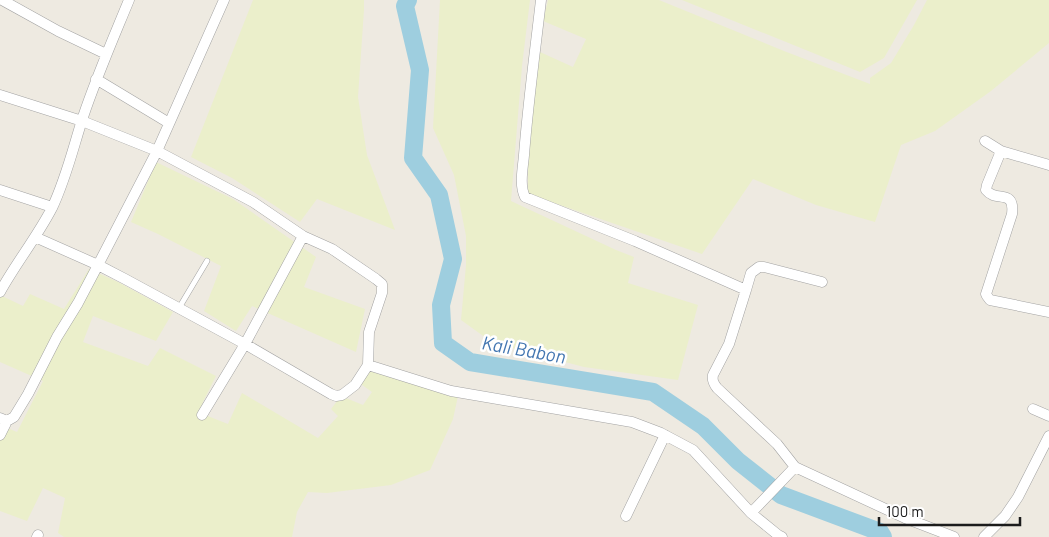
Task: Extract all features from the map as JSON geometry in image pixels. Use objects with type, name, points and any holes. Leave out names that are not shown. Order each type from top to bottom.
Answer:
[{"type":"street","points":[[2,0],[58,31],[106,54]]},
{"type":"street","points":[[0,292],[52,207],[68,170],[96,79],[129,0]]},
{"type":"street","points":[[0,435],[4,419],[14,417],[28,394],[157,151],[224,0]]},
{"type":"street","points":[[541,0],[526,136],[522,184],[524,197],[635,241],[746,290]]},
{"type":"street","points":[[96,79],[169,123]]},
{"type":"street","points":[[0,95],[82,121],[157,151],[253,202],[303,236],[332,249],[382,284],[382,293],[369,332],[368,365],[355,385],[342,395],[336,396],[245,344],[98,265],[35,237]]},
{"type":"street","points":[[985,141],[1001,151],[1049,165]]},
{"type":"street","points":[[1001,151],[986,190],[992,195],[1010,198],[1013,208],[986,294],[990,300],[1049,312]]},
{"type":"street","points":[[0,190],[52,207]]},
{"type":"street","points":[[202,415],[245,344],[303,236]]},
{"type":"street","points":[[822,282],[764,267],[759,267],[751,273],[729,344],[713,375],[713,382],[717,388],[777,444],[793,469],[904,518],[954,537]]},
{"type":"street","points":[[368,365],[451,391],[632,422],[665,435],[693,450],[754,509],[773,531],[782,537]]},
{"type":"street","points":[[1034,408],[1049,416]]},
{"type":"street","points":[[626,516],[665,435]]},
{"type":"street","points":[[984,537],[1005,516],[1018,497],[1049,436]]},
{"type":"street","points":[[754,509],[793,469]]},
{"type":"lane","points":[[179,308],[207,261]]},
{"type":"green space","points":[[253,0],[364,0],[358,97],[367,155],[395,230],[317,199],[300,222],[232,178],[191,157]]},
{"type":"green space","points":[[440,0],[530,0],[522,66],[511,201],[634,257],[628,283],[698,305],[678,380],[584,367],[493,343],[461,320],[466,265],[466,236],[454,175],[433,128]]},
{"type":"green space","points":[[548,0],[659,0],[870,84],[870,78],[891,63],[927,0],[1049,0],[1049,43],[991,91],[935,131],[901,145],[875,222],[816,205],[753,179],[702,254],[528,194],[528,149],[540,52],[573,67],[586,39],[543,21]]},
{"type":"green space","points":[[682,0],[917,0],[884,58],[860,72]]},
{"type":"green space","points":[[156,162],[233,199],[316,257],[304,287],[365,309],[356,352],[252,306],[236,331],[204,311],[221,266],[131,222]]},
{"type":"green space","points":[[89,269],[118,282],[173,312],[156,341],[93,316],[83,342],[148,366],[160,348],[216,376],[203,402],[200,413],[228,424],[242,393],[318,438],[338,416],[331,409],[341,396],[363,405],[372,392],[358,382],[368,369],[458,396],[453,419],[430,470],[391,485],[327,493],[308,492],[297,512],[292,537],[64,537],[58,533],[65,498],[43,488],[27,521],[0,511],[0,425],[17,432],[43,381],[0,362],[0,295],[23,306],[30,294],[64,309]]},
{"type":"waterway","name":"Kali Babon","points":[[408,0],[405,6],[420,70],[413,158],[439,195],[453,259],[441,305],[443,343],[470,362],[653,392],[703,426],[738,461],[781,495],[880,532],[883,537]]}]
